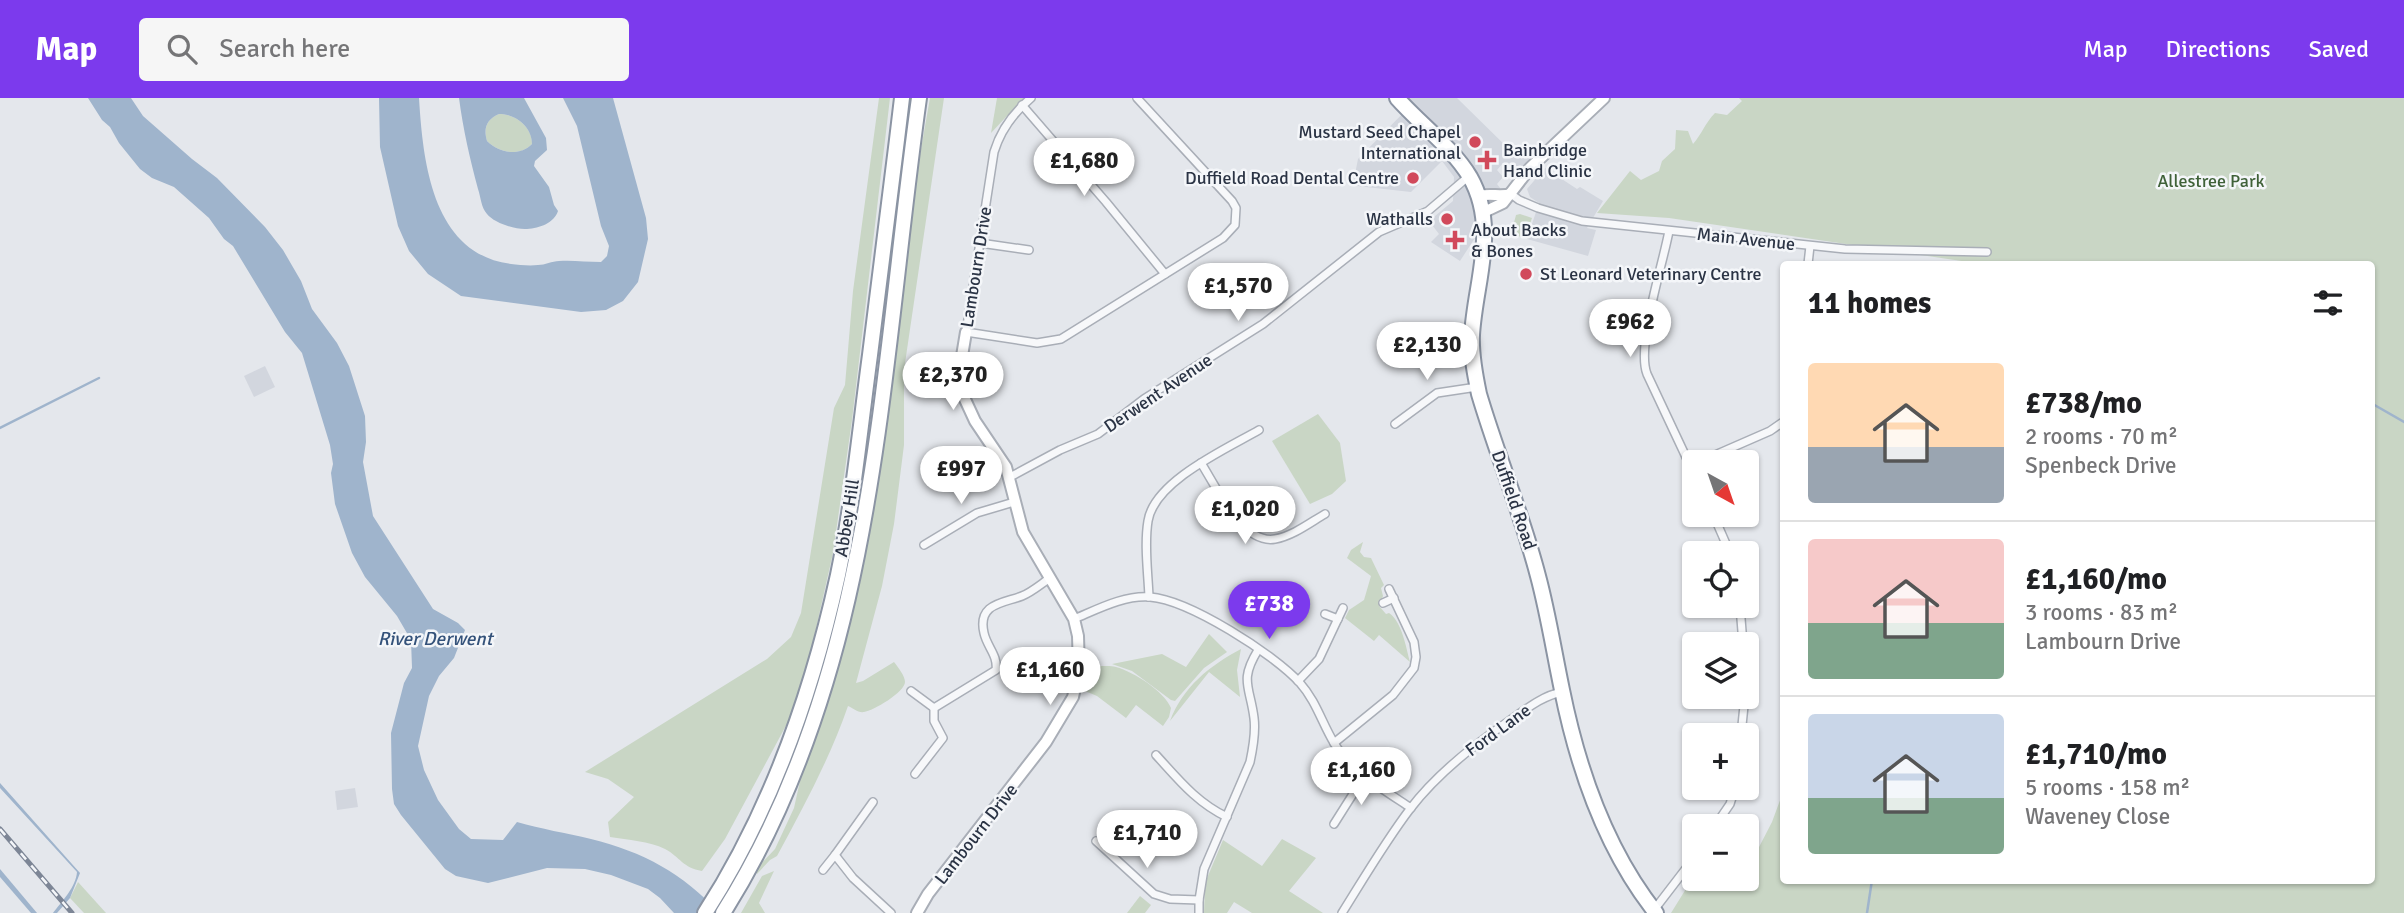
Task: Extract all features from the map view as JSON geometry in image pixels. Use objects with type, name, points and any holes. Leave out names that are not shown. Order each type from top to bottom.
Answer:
[{"type":"highway","name":"Abbey Hill","points":[[723,913],[725,895],[785,754],[809,687],[830,610],[849,514],[902,98]]},
{"type":"highway","name":"Abbey Hill","points":[[705,913],[725,895],[772,827],[823,696],[843,624],[867,503],[919,98]]},
{"type":"highway","name":"Duffield Road","points":[[1397,98],[1450,152],[1469,176],[1479,196],[1484,212],[1484,247],[1472,338],[1473,367],[1489,428],[1536,567],[1562,692],[1582,766],[1596,807],[1616,850],[1655,911]]},
{"type":"street","name":"Lambourn Drive","points":[[917,913],[928,894],[1046,742],[1070,704],[1079,670],[1078,636],[1074,619],[1023,533],[1010,477],[1000,455],[975,421],[963,395],[959,374],[994,152],[1004,128],[1031,98]]},
{"type":"street","points":[[966,332],[1037,343],[1053,342],[1069,335],[1230,232],[1235,225],[1236,208],[1232,201],[1137,98]]},
{"type":"street","points":[[1484,212],[1499,206],[1530,168],[1597,100]]},
{"type":"street","points":[[1022,105],[1165,274]]},
{"type":"street","name":"Derwent Avenue","points":[[1010,477],[1060,450],[1098,434],[1144,399],[1263,324],[1383,229],[1428,211],[1469,176]]},
{"type":"street","points":[[1479,196],[1511,194]]},
{"type":"street","name":"Main Avenue","points":[[1511,194],[1538,208],[1580,220],[1669,231],[1810,246],[1987,252]]},
{"type":"street","points":[[1669,231],[1647,334],[1644,362],[1647,374],[1685,450]]},
{"type":"street","points":[[980,243],[1029,250]]},
{"type":"street","points":[[1808,261],[1810,246]]},
{"type":"street","points":[[1395,424],[1437,393],[1478,387]]},
{"type":"street","points":[[1726,450],[1780,424]]},
{"type":"street","points":[[1149,597],[1148,518],[1160,496],[1201,463],[1259,430]]},
{"type":"street","points":[[1201,463],[1238,521],[1258,537],[1276,539],[1325,514]]},
{"type":"street","points":[[924,545],[977,513],[1014,502]]},
{"type":"street","points":[[934,708],[996,670],[995,657],[985,637],[983,624],[993,606],[1000,601],[1024,595],[1050,578]]},
{"type":"street","points":[[1334,743],[1393,695],[1414,668],[1414,642],[1389,589]]},
{"type":"street","points":[[1074,619],[1122,600],[1149,597],[1176,602],[1200,613],[1258,650],[1298,681],[1315,705],[1334,743],[1353,765],[1411,808]]},
{"type":"street","points":[[1384,603],[1394,598]]},
{"type":"street","points":[[1298,681],[1319,659],[1343,608]]},
{"type":"street","points":[[1325,614],[1338,619]]},
{"type":"street","points":[[1199,913],[1204,869],[1250,762],[1254,719],[1246,678],[1258,650]]},
{"type":"street","points":[[911,691],[934,708]]},
{"type":"street","name":"Ford Lane","points":[[1342,913],[1411,808],[1452,764],[1541,699],[1562,692]]},
{"type":"street","points":[[915,774],[943,738],[934,721],[934,708]]},
{"type":"street","points":[[1156,755],[1195,797],[1208,808],[1227,817]]},
{"type":"street","points":[[1334,824],[1365,775]]},
{"type":"street","points":[[823,870],[873,803]]},
{"type":"street","points":[[1096,841],[1154,894],[1170,899],[1199,900]]},
{"type":"street","points":[[835,855],[853,877],[891,913]]},
{"type":"street","points":[[1655,911],[1682,874]]},
{"type":"shaded area","points":[[1407,98],[1457,98],[1511,151],[1521,150],[1533,161],[1519,175],[1507,163],[1503,163],[1497,170],[1503,177],[1497,184],[1504,193],[1460,261],[1431,242],[1439,234],[1429,221],[1453,201],[1454,177],[1442,161],[1411,192],[1357,186],[1354,179],[1358,159],[1412,104]]},
{"type":"shaded area","points":[[1545,168],[1577,189],[1580,187],[1603,201],[1587,228],[1596,230],[1588,256],[1527,239],[1539,203],[1530,197],[1527,189]]},
{"type":"shaded area","points":[[265,366],[275,387],[254,397],[244,376]]},
{"type":"shaded area","points":[[355,788],[358,807],[337,810],[335,791]]},
{"type":"green space","points":[[879,98],[890,98],[852,420],[833,553],[811,651],[789,720],[725,839],[702,871],[696,870],[659,846],[610,837],[608,822],[634,797],[608,779],[585,772],[767,659],[791,637],[801,613],[834,408],[845,385],[853,291]]},
{"type":"green space","points":[[930,98],[944,98],[904,370],[904,445],[894,524],[882,586],[856,683],[894,662],[903,674],[905,682],[894,696],[868,711],[860,712],[848,706],[824,764],[777,856],[757,874],[755,870],[775,849],[794,808],[804,763],[823,715],[853,607],[877,480],[909,217]]},
{"type":"green space","points":[[997,98],[1024,98],[991,133]]},
{"type":"green space","name":"Allestree Park","points":[[1739,98],[2404,98],[2404,913],[1671,913],[1685,891],[1759,891],[1759,847],[1780,800],[1780,884],[2375,884],[2375,261],[1962,261],[1669,218],[1597,213],[1630,171],[1641,180],[1659,171],[1662,161],[1675,149],[1676,130],[1688,131],[1693,144],[1715,113],[1727,115],[1742,101]]},
{"type":"green space","points":[[499,114],[511,116],[522,123],[529,132],[532,144],[521,151],[509,152],[487,141],[487,124]]},
{"type":"green space","points":[[1516,215],[1532,218],[1525,238],[1511,234]]},
{"type":"green space","points":[[1318,414],[1340,443],[1346,481],[1332,494],[1310,504],[1272,441]]},
{"type":"green space","points":[[1363,542],[1360,552],[1364,557],[1371,558],[1384,585],[1381,588],[1383,596],[1379,606],[1397,622],[1410,662],[1379,635],[1374,641],[1345,618],[1349,610],[1364,600],[1371,576],[1347,558],[1351,550]]},
{"type":"green space","points":[[1209,634],[1227,652],[1204,668],[1175,701],[1132,671],[1112,664],[1162,654],[1186,667]]},
{"type":"green space","points":[[1241,649],[1237,670],[1240,697],[1209,672],[1170,721],[1182,698],[1198,679]]},
{"type":"green space","points":[[1113,666],[1123,670],[1162,695],[1171,708],[1163,726],[1136,705],[1126,718],[1097,696],[1085,691],[1088,667]]},
{"type":"green space","points":[[1282,839],[1316,858],[1289,891],[1323,913],[1252,913],[1234,902],[1227,913],[1204,913],[1205,883],[1223,840],[1262,866]]},
{"type":"green space","points":[[774,871],[759,903],[765,913],[741,913],[762,876]]},
{"type":"green space","points":[[78,882],[106,913],[84,913],[70,898]]},
{"type":"green space","points":[[1140,896],[1151,905],[1145,913],[1127,913]]},
{"type":"water","name":"River Derwent","points":[[88,98],[131,98],[143,116],[217,178],[265,227],[283,250],[301,281],[312,309],[337,343],[349,366],[365,416],[366,442],[363,462],[373,516],[433,609],[465,630],[454,658],[439,676],[429,696],[418,746],[424,770],[438,800],[459,829],[471,839],[503,840],[517,822],[610,844],[628,850],[676,875],[719,913],[674,913],[648,889],[611,875],[585,869],[547,868],[488,883],[456,876],[445,869],[401,815],[394,804],[392,789],[391,733],[404,683],[412,668],[411,640],[397,616],[365,577],[352,553],[335,504],[330,445],[302,353],[285,332],[233,246],[224,239],[209,218],[174,187],[152,178],[140,169]]},
{"type":"water","points":[[379,98],[419,98],[429,176],[448,224],[464,243],[485,257],[511,264],[541,265],[564,261],[601,262],[607,256],[609,246],[601,226],[577,126],[563,98],[613,98],[646,218],[648,239],[638,282],[623,301],[606,310],[581,312],[461,296],[428,274],[409,251],[398,226],[380,147]]},
{"type":"water","points":[[459,98],[524,98],[546,138],[547,150],[535,161],[534,166],[549,187],[558,211],[550,222],[522,229],[500,223],[487,214],[475,178]],"holes":[[[499,114],[517,119],[526,127],[532,144],[527,148],[515,152],[503,151],[487,141],[486,128],[489,121]]]},
{"type":"water","points":[[0,783],[80,873],[70,898],[57,913],[53,913],[71,888],[77,872],[0,788]]},
{"type":"water","points":[[0,869],[37,913],[31,913],[0,877]]},
{"type":"waterway","points":[[0,428],[99,378]]},
{"type":"waterway","points":[[2375,405],[2404,422]]},
{"type":"waterway","points":[[1867,913],[1871,884]]},
{"type":"railway","points":[[0,829],[72,913]]},
{"type":"place","name":"Mustard Seed Chapel International","points":[[1475,142]]},
{"type":"place","name":"Bainbridge Hand Clinic","points":[[1487,160]]},
{"type":"place","name":"Duffield Road Dental Centre","points":[[1413,178]]},
{"type":"place","name":"Wathalls","points":[[1447,219]]},
{"type":"place","name":"About Backs & Bones","points":[[1455,240]]},
{"type":"place","name":"St Leonard Veterinary Centre","points":[[1526,274]]}]
